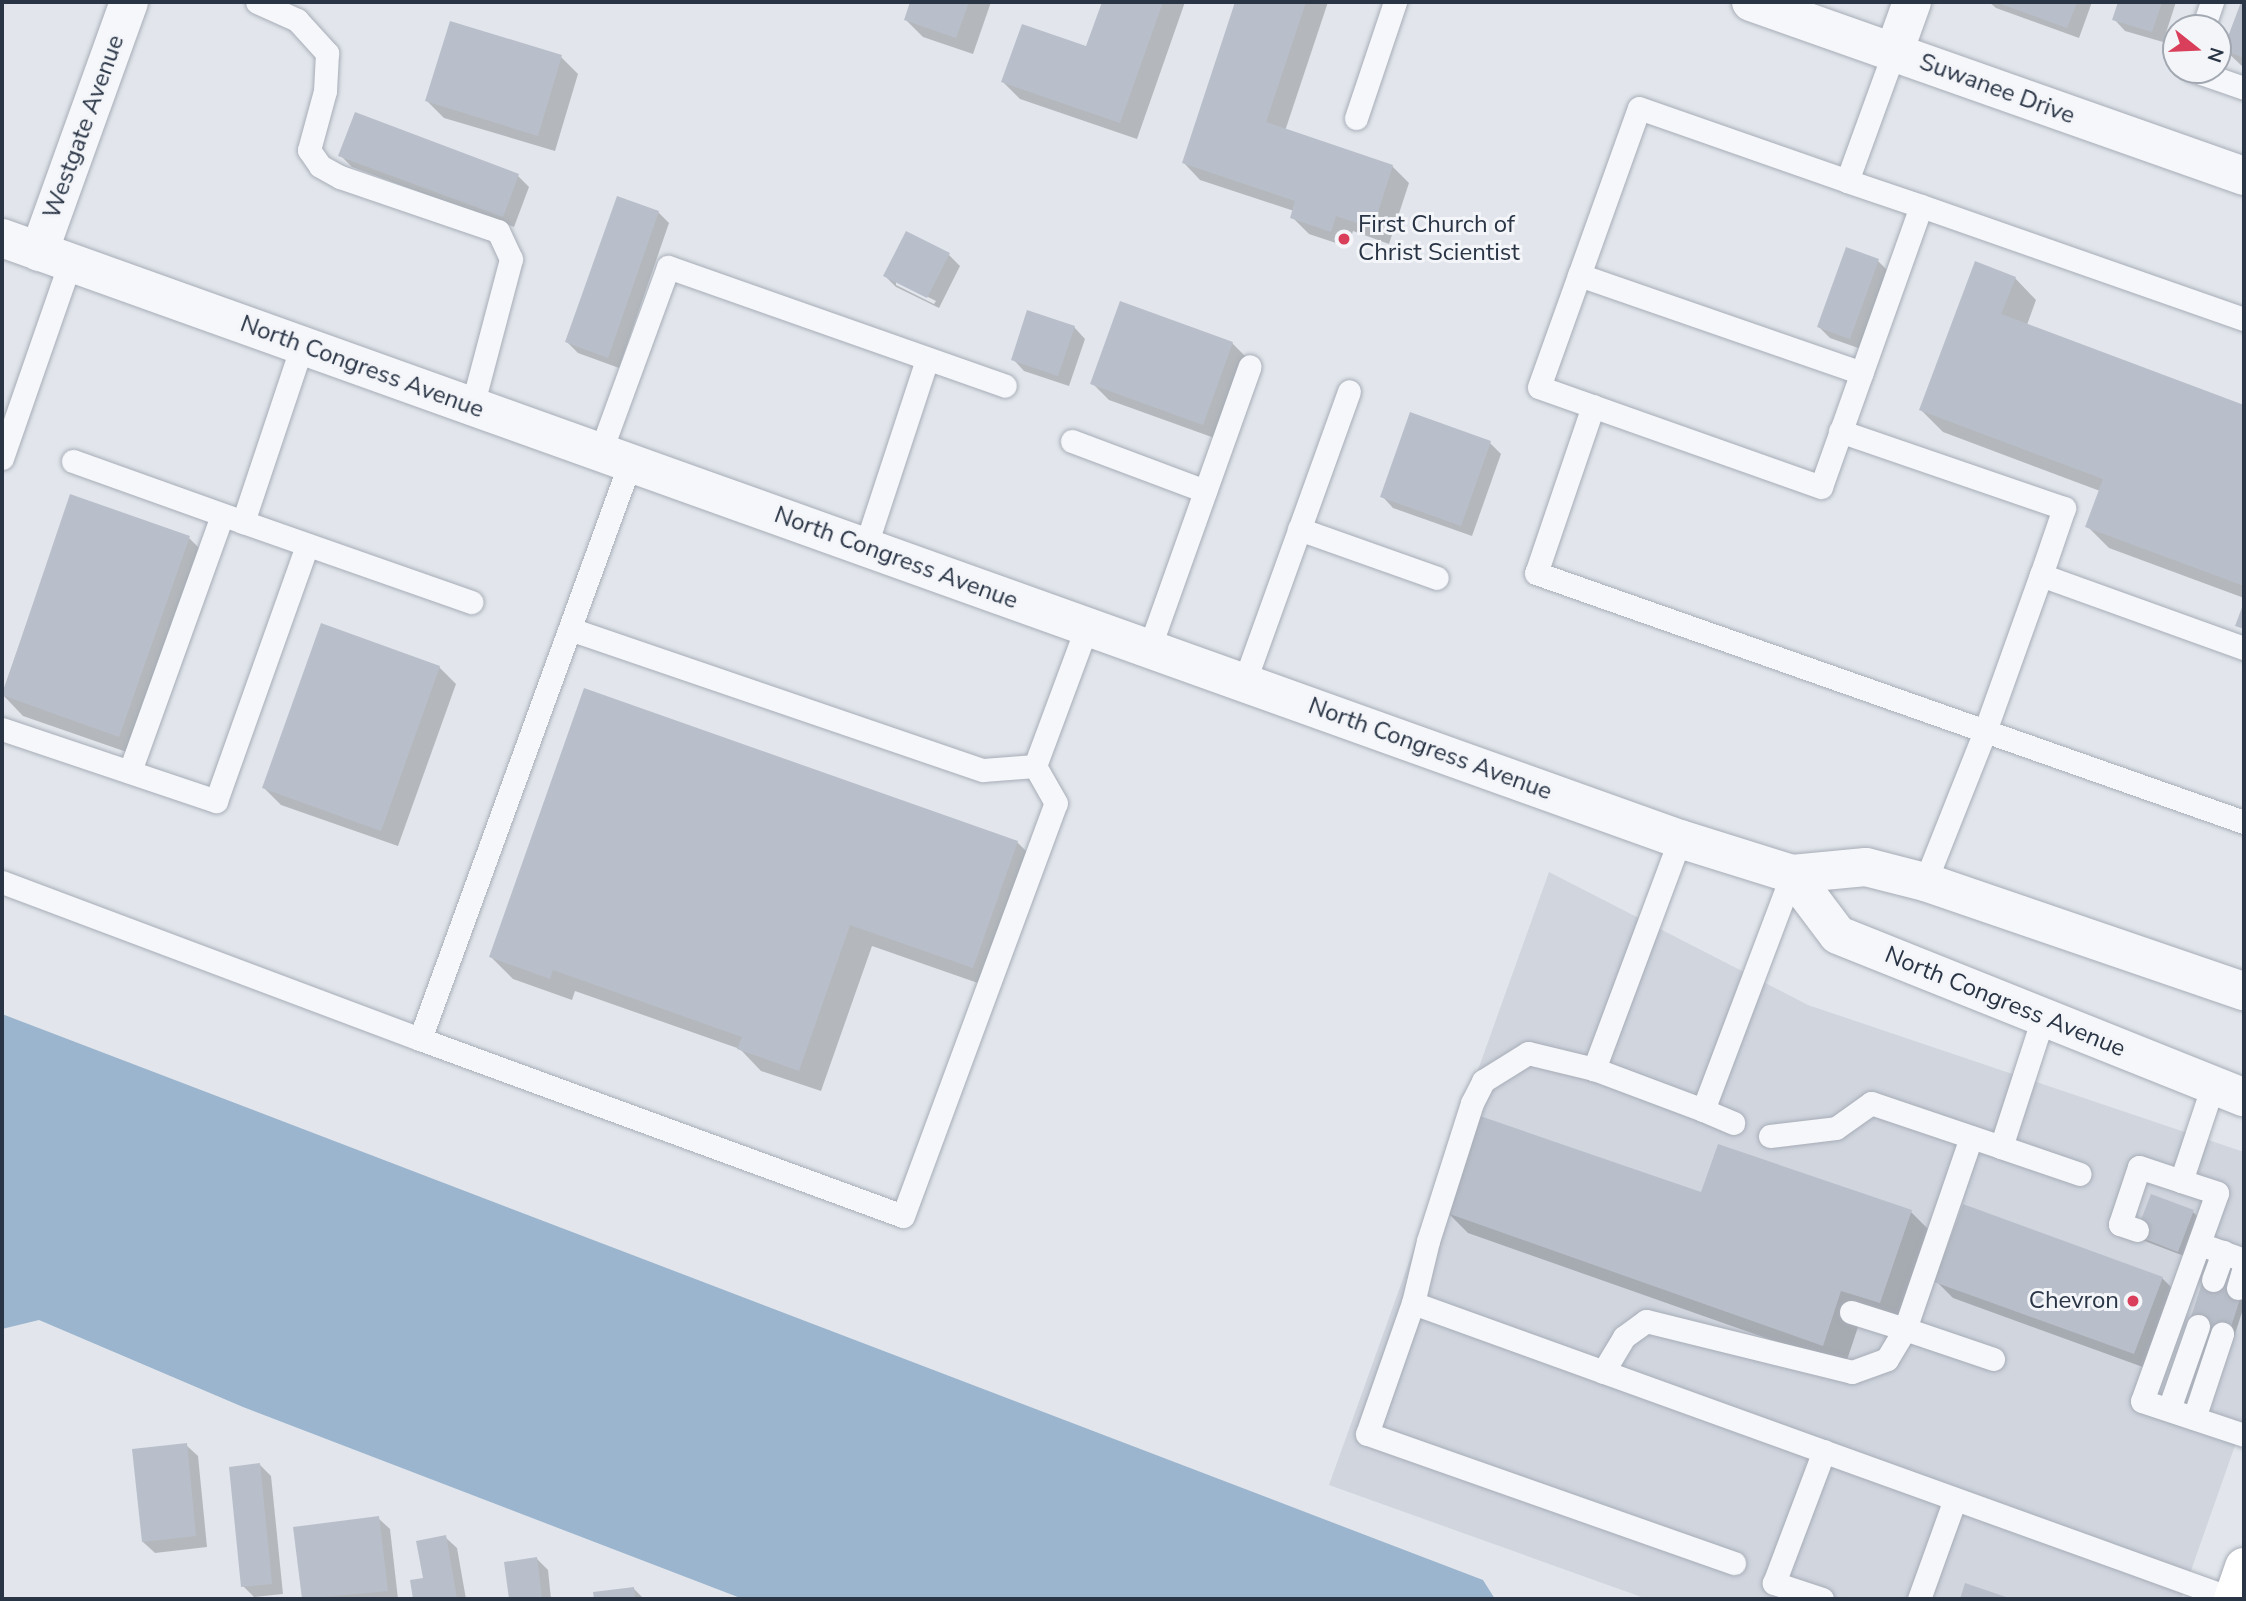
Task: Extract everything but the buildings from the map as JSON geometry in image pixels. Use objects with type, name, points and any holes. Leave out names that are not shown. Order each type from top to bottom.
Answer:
[{"type":"main road","points":[[2233,1599],[2244,1567]]},
{"type":"street","name":"Westgate Avenue","points":[[55,258],[129,2]]},
{"type":"street","name":"Suwanee Drive","points":[[1751,2],[2244,176]]},
{"type":"street","points":[[1894,52],[1912,2]]},
{"type":"street","name":"North Congress Avenue","points":[[2,238],[1680,839],[1792,874],[1866,867],[1925,882],[2244,991]]},
{"type":"street","name":"North Congress Avenue","points":[[1792,874],[1838,935],[2228,1091]]},
{"type":"lane","points":[[257,2],[297,20],[327,53],[325,91],[309,150],[320,166],[340,177],[498,232],[511,259],[472,407]]},
{"type":"lane","points":[[1356,118],[1395,2]]},
{"type":"lane","points":[[1847,181],[1894,52]]},
{"type":"lane","points":[[1921,206],[1821,487],[1539,387],[1639,108],[2244,318]]},
{"type":"lane","points":[[2,458],[55,258]]},
{"type":"lane","points":[[420,1039],[570,629],[668,267],[1005,386]]},
{"type":"lane","points":[[1579,275],[1862,373]]},
{"type":"lane","points":[[130,771],[302,346]]},
{"type":"lane","points":[[865,548],[927,359]]},
{"type":"lane","points":[[1149,649],[1250,366]]},
{"type":"lane","points":[[1244,683],[1349,391]]},
{"type":"lane","points":[[1593,406],[1536,573],[2244,822]]},
{"type":"lane","points":[[1840,432],[2064,508],[1985,731],[1925,882]]},
{"type":"lane","points":[[1072,441],[1205,491]]},
{"type":"lane","points":[[73,461],[471,602]]},
{"type":"lane","points":[[1299,529],[1437,578]]},
{"type":"lane","points":[[2,729],[215,802],[307,545]]},
{"type":"lane","points":[[2040,575],[2244,648]]},
{"type":"lane","points":[[1034,766],[1087,626]]},
{"type":"lane","points":[[570,629],[983,770],[1034,766]]},
{"type":"lane","points":[[2,882],[903,1216],[1056,803],[1034,766]]},
{"type":"lane","points":[[1594,1069],[1680,839]]},
{"type":"lane","points":[[1703,1110],[1792,874]]},
{"type":"lane","points":[[2001,1147],[2043,1018]]},
{"type":"lane","points":[[1733,1123],[1594,1069],[1528,1053],[1483,1081],[1472,1103],[1428,1241],[1413,1303],[1367,1434],[1734,1563]]},
{"type":"lane","points":[[2182,1181],[2228,1091]]},
{"type":"lane","points":[[1770,1136],[1836,1128],[1871,1103],[2080,1174]]},
{"type":"lane","points":[[1602,1372],[1624,1337],[1646,1321],[1852,1372],[1887,1359],[1905,1329],[1971,1137]]},
{"type":"lane","points":[[2137,1230],[2120,1224],[2137,1202],[2139,1167],[2217,1193],[2195,1237],[2141,1401],[2244,1436]]},
{"type":"lane","points":[[2195,1237],[2234,1256],[2213,1280]]},
{"type":"lane","points":[[1413,1303],[2233,1599]]},
{"type":"lane","points":[[1851,1312],[1993,1359]]},
{"type":"lane","points":[[2169,1409],[2198,1326]]},
{"type":"lane","points":[[2194,1418],[2222,1334]]},
{"type":"lane","points":[[1822,1599],[1774,1583],[1824,1451]]},
{"type":"lane","points":[[1919,1599],[1955,1499]]},
{"type":"shaded area","points":[[1549,872],[1808,1005],[2244,1152],[2244,1420],[2181,1599],[1647,1599],[1329,1485]]},
{"type":"water","points":[[2,1014],[1483,1580],[1495,1599],[743,1599],[243,1407],[39,1320],[2,1329]]},
{"type":"place","name":"First Church of Christ Scientist","points":[[1344,239]]},
{"type":"place","name":"Chevron","points":[[2133,1301]]}]
